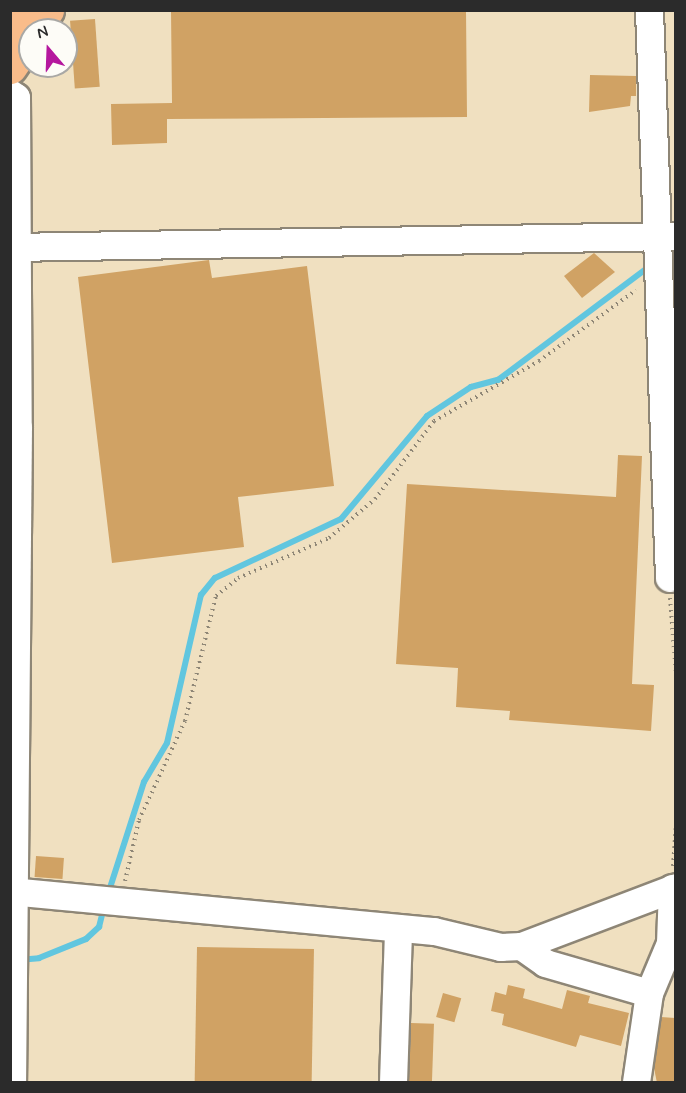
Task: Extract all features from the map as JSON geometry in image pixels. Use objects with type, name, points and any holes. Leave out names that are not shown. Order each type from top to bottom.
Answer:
[{"type":"main road","points":[[10,22],[18,10]]},
{"type":"street","points":[[650,10],[665,236],[656,275],[669,578]]},
{"type":"street","points":[[10,93],[16,97],[13,247],[12,1083]]},
{"type":"street","points":[[13,247],[665,236]]},
{"type":"street","points":[[521,946],[674,887],[670,943],[650,993],[636,1083]]},
{"type":"street","points":[[13,891],[398,927],[521,946],[545,963],[650,993]]},
{"type":"street","points":[[393,1083],[398,927]]},
{"type":"path","points":[[123,902],[139,820],[185,721],[216,596],[238,578],[328,538],[375,499],[434,422],[539,361],[656,275]]},
{"type":"path","points":[[669,578],[675,675]]},
{"type":"path","points":[[674,887],[675,824]]},
{"type":"building","points":[[171,10],[466,10],[467,117],[167,119],[167,143],[112,145],[111,104],[172,103]]},
{"type":"building","points":[[95,19],[100,87],[75,89],[74,78],[78,78],[78,20]]},
{"type":"building","points":[[590,75],[636,76],[636,96],[631,96],[630,106],[589,112]]},
{"type":"building","points":[[594,253],[615,272],[582,298],[564,276]]},
{"type":"building","points":[[209,260],[212,278],[307,266],[334,486],[238,497],[244,547],[112,563],[78,277]]},
{"type":"building","points":[[618,455],[642,456],[632,684],[654,685],[651,731],[509,720],[510,711],[456,707],[458,668],[396,664],[407,484],[616,497]]},
{"type":"building","points":[[36,856],[64,858],[62,879],[35,877]]},
{"type":"building","points":[[197,947],[314,949],[312,1082],[195,1082]]},
{"type":"building","points":[[508,985],[525,989],[523,998],[562,1009],[567,990],[590,996],[588,1003],[629,1013],[621,1046],[580,1035],[576,1047],[502,1025],[504,1014],[491,1011],[495,992],[506,995]]},
{"type":"building","points":[[443,993],[461,998],[454,1022],[436,1017]]},
{"type":"building","points":[[661,1017],[675,1018],[675,1083],[657,1083],[654,1068]]},
{"type":"building","points":[[411,1023],[434,1024],[432,1082],[409,1082]]},
{"type":"waterway","points":[[108,894],[144,782],[167,743],[201,595],[215,578],[341,519],[427,416],[471,387],[498,380],[651,265]]},
{"type":"waterway","points":[[18,960],[39,958],[86,939],[99,927],[104,907]]}]
